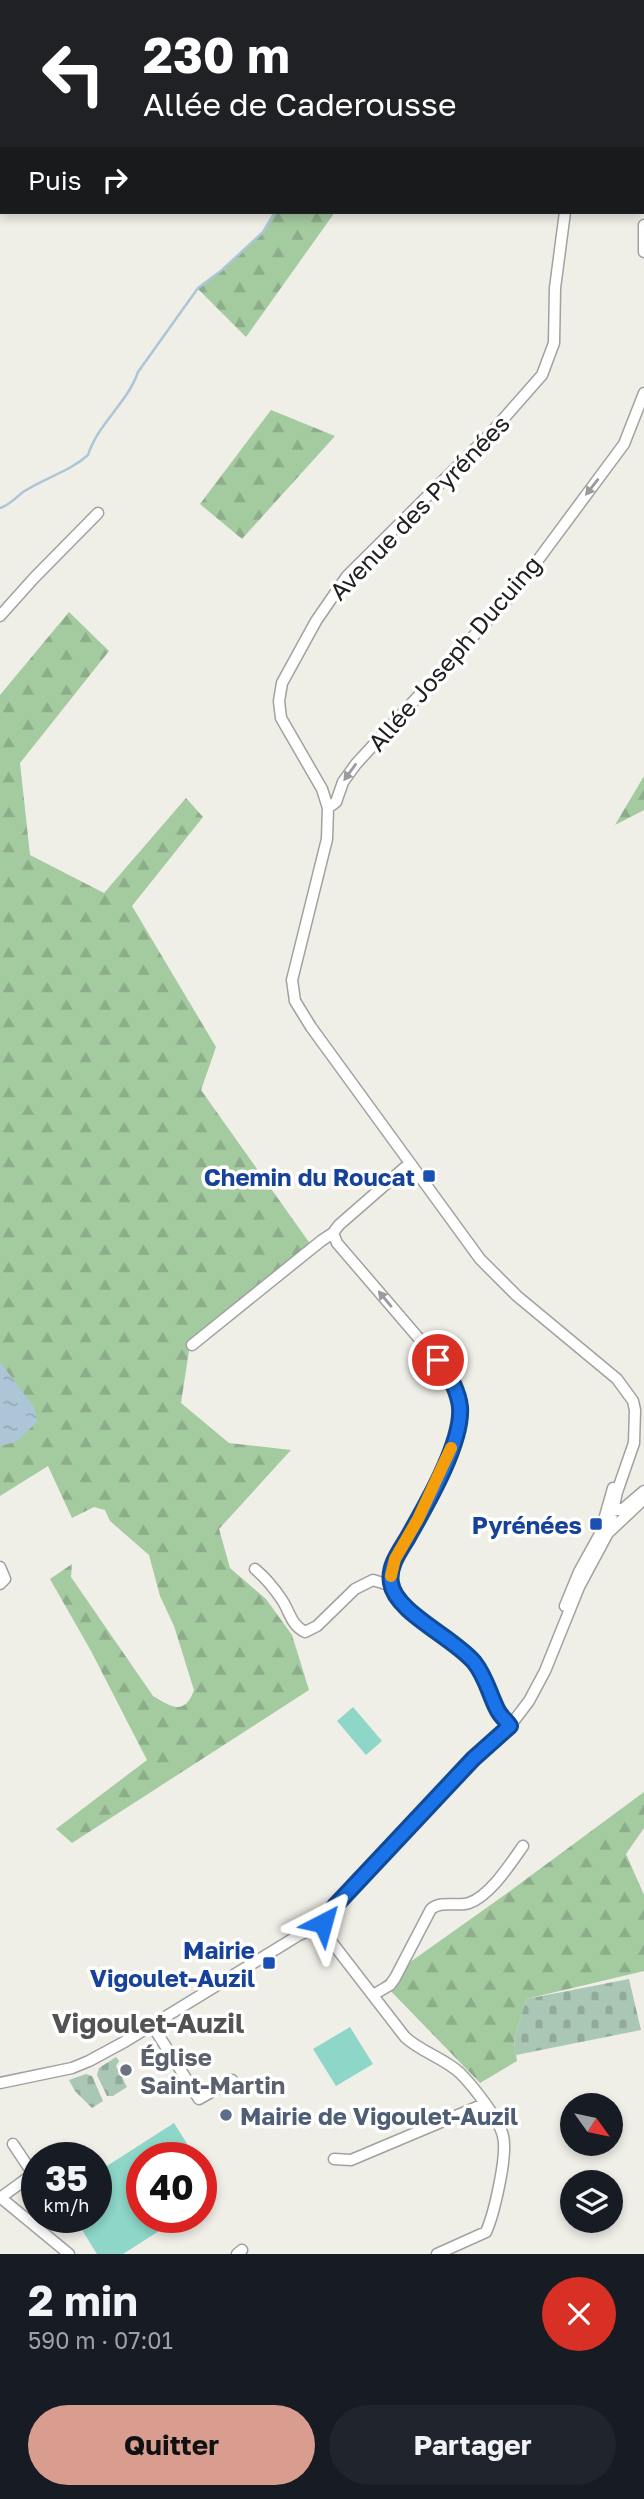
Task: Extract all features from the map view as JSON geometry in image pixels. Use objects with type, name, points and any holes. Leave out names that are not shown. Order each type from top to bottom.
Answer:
[{"type":"street","name":"Avenue des Pyrénées","points":[[561,1630],[568,1597],[609,1515],[630,1457],[637,1419],[633,1401],[625,1388],[605,1368],[517,1296],[480,1259],[311,1027],[293,994],[292,980],[327,839],[328,808],[315,775],[281,718],[279,701],[282,683],[316,621],[347,576],[473,451],[542,375],[554,343],[555,288],[565,214]]},
{"type":"street","points":[[644,225],[644,252]]},
{"type":"street","name":"Allée Joseph Ducuing","points":[[328,808],[336,802],[343,782],[356,764],[515,591],[609,466],[630,430],[644,393]]},
{"type":"street","points":[[0,616],[98,513]]},
{"type":"street","points":[[192,1345],[334,1233],[339,1225],[410,1163]]},
{"type":"street","points":[[334,1233],[337,1243],[446,1370],[460,1407],[458,1431],[453,1444],[418,1519],[395,1559],[391,1573],[392,1586],[398,1600],[405,1607],[451,1640],[474,1662],[487,1683],[497,1711],[508,1723]]},
{"type":"street","name":"Avenue des Pyrénées","points":[[318,1923],[508,1723],[536,1687],[579,1587],[608,1533],[611,1491],[630,1457]]},
{"type":"street","points":[[609,1515],[624,1508],[644,1491]]},
{"type":"street","points":[[617,1492],[624,1499],[633,1501]]},
{"type":"street","points":[[608,1533],[644,1499]]},
{"type":"street","points":[[609,1515],[623,1520]]},
{"type":"street","points":[[0,1567],[5,1575],[0,1584]]},
{"type":"street","points":[[255,1569],[266,1578],[284,1603],[296,1627],[305,1632],[317,1626],[355,1589],[373,1580],[392,1586]]},
{"type":"street","points":[[373,1995],[390,1985],[431,1909],[436,1905],[462,1905],[478,1899],[501,1876],[523,1846]]},
{"type":"street","points":[[0,2083],[72,2068],[109,2051],[318,1923],[405,2037],[460,2074],[500,2128],[504,2146],[486,2232],[436,2254]]},
{"type":"street","points":[[152,2025],[199,2099],[232,2080]]},
{"type":"street","points":[[334,2159],[351,2160],[484,2104]]},
{"type":"street","points":[[12,2144],[33,2174],[0,2198],[69,2254]]},
{"type":"green space","points":[[274,214],[334,214],[246,337],[197,288],[222,270],[263,232]]},
{"type":"green space","points":[[271,410],[335,436],[242,539],[200,504]]},
{"type":"green space","points":[[69,612],[109,651],[20,763],[30,855],[104,893],[186,798],[203,817],[132,906],[216,1047],[201,1090],[311,1245],[190,1344],[181,1403],[229,1443],[291,1450],[219,1529],[230,1568],[266,1599],[292,1635],[309,1690],[72,1843],[56,1829],[147,1760],[91,1651],[50,1579],[72,1564],[71,1577],[153,1696],[177,1707],[186,1703],[194,1690],[174,1626],[160,1596],[149,1555],[110,1521],[105,1510],[94,1507],[72,1518],[48,1466],[0,1496],[0,695]]},
{"type":"green space","points":[[644,776],[644,810],[615,825]]},
{"type":"green space","points":[[644,1792],[644,1828],[626,1854],[644,1895],[644,1971],[526,1999],[514,2041],[517,2061],[480,2083],[382,1982]]},
{"type":"green space","points":[[629,1979],[641,2030],[516,2055],[514,2041],[526,1999]]},
{"type":"green space","points":[[116,2057],[119,2061],[116,2066],[127,2087],[113,2096],[107,2096],[97,2075],[99,2068]]},
{"type":"green space","points":[[86,2074],[92,2076],[103,2101],[92,2108],[75,2091],[69,2080]]},
{"type":"shaded area","points":[[353,1707],[382,1741],[366,1755],[337,1721]]},
{"type":"shaded area","points":[[350,2027],[373,2064],[336,2086],[313,2049]]},
{"type":"shaded area","points":[[174,2123],[186,2142],[144,2142]]},
{"type":"shaded area","points":[[126,2154],[126,2233],[156,2233],[123,2254],[97,2254],[84,2233],[112,2233],[112,2163]]},
{"type":"water","points":[[0,1362],[34,1407],[37,1422],[16,1442],[0,1446]]},
{"type":"waterway","points":[[0,508],[88,455],[98,434],[127,393],[138,372],[198,288],[263,232],[274,214]]},
{"type":"slow traffic","points":[[391,1576],[395,1559],[418,1519],[451,1448]]},
{"type":"place","name":"Chemin du Roucat","points":[[429,1176]]},
{"type":"place","name":"Pyrénées","points":[[596,1524]]},
{"type":"place","name":"Mairie Vigoulet-Auzil","points":[[269,1963]]},
{"type":"place","name":"Église Saint-Martin","points":[[126,2070]]},
{"type":"place","name":"Mairie de Vigoulet-Auzil","points":[[226,2115]]},
{"type":"district","name":"Vigoulet-Auzil","points":[[148,2022]]},
{"type":"route","points":[[323,1923],[335,1906],[473,1759],[510,1726],[497,1711],[487,1683],[474,1662],[451,1640],[405,1607],[398,1600],[391,1582],[395,1559],[435,1485],[458,1431],[458,1397],[446,1370],[438,1360]]}]
